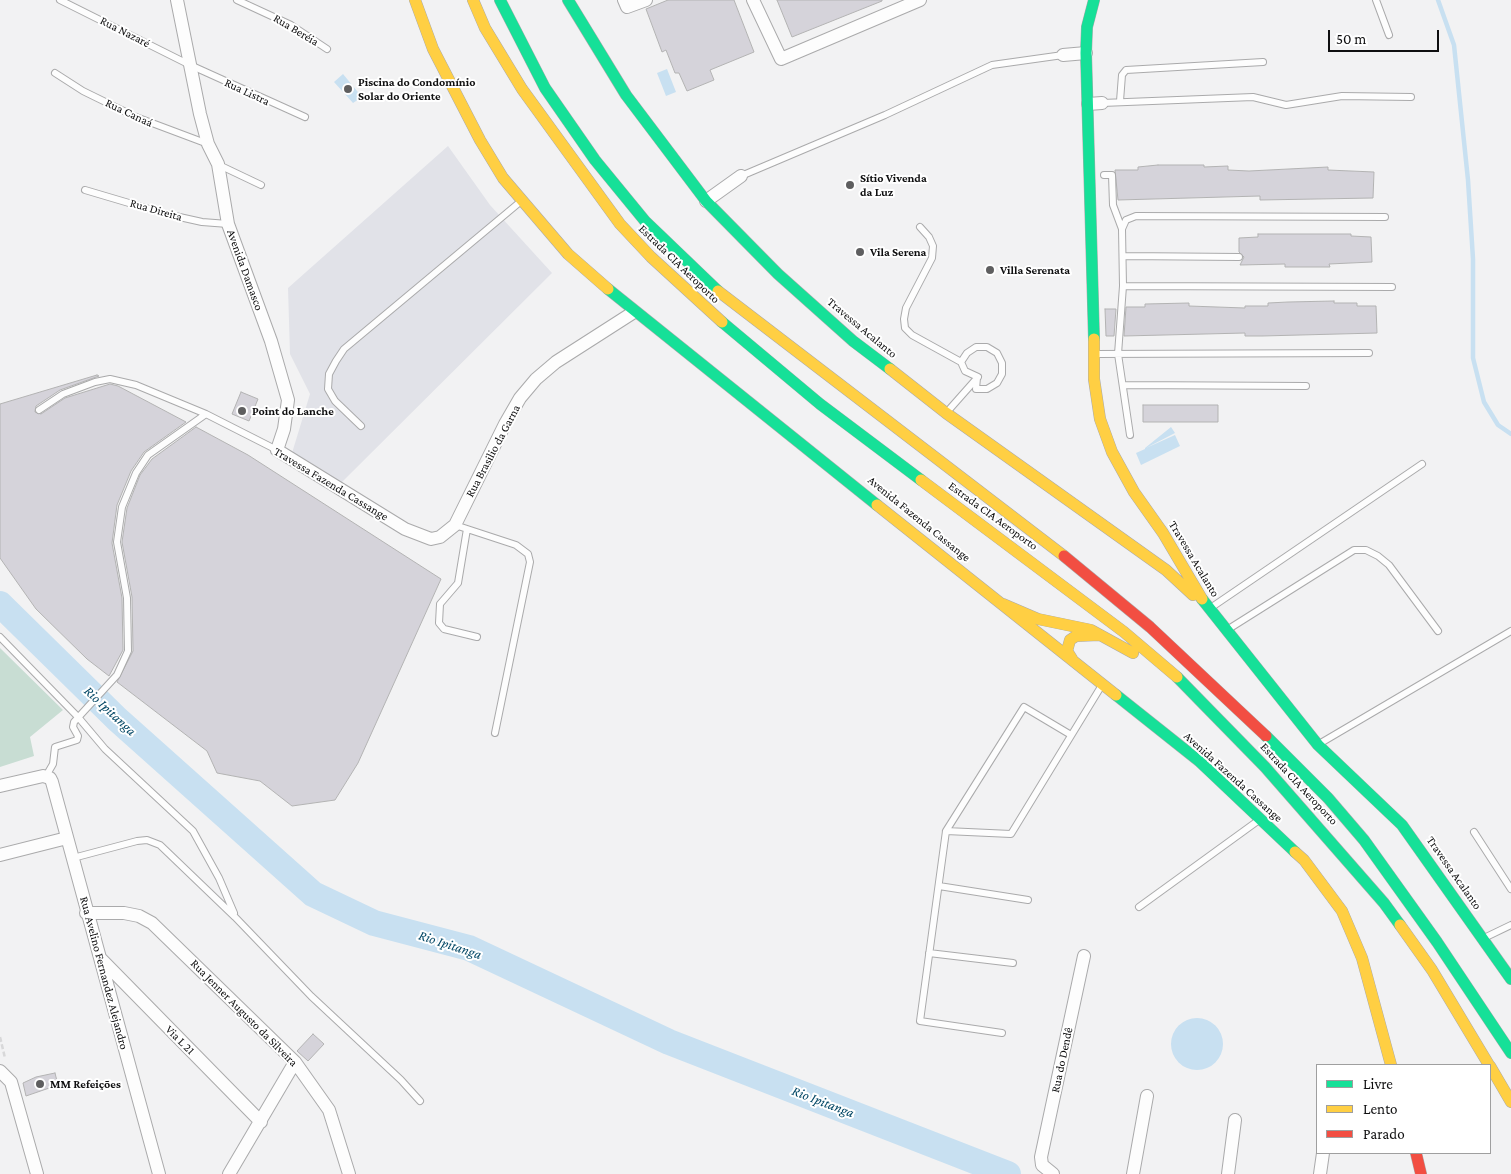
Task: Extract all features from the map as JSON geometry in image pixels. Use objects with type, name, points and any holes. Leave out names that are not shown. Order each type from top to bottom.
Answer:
[{"type":"main road","name":"Avenida Fazenda Cassange","points":[[415,0],[433,49],[467,116],[503,178],[520,201],[568,254],[634,312],[1199,762],[1304,860],[1342,911],[1362,958],[1391,1064]]},
{"type":"main road","name":"Estrada CIA Aeroporto","points":[[473,0],[485,28],[522,89],[620,224],[651,258],[699,303],[820,404],[1124,632],[1184,683],[1264,766],[1384,903],[1432,970],[1488,1064]]},
{"type":"main road","name":"Estrada CIA Aeroporto","points":[[500,0],[550,96],[595,160],[645,221],[711,286],[758,324],[1084,571],[1150,627],[1260,729],[1328,798],[1364,840],[1437,942],[1511,1053]]},
{"type":"main road","name":"Travessa Acalanto","points":[[568,0],[626,95],[706,201],[778,274],[853,341],[946,413],[1137,548],[1166,570],[1208,609],[1318,745],[1402,825],[1511,979]]},
{"type":"main road","name":"Travessa Acalanto","points":[[1094,0],[1088,27],[1086,53],[1094,379],[1100,419],[1112,452],[1134,492],[1162,533],[1208,609]]},
{"type":"main road","points":[[1137,548],[1158,551],[1163,544],[1162,533]]},
{"type":"main road","points":[[1002,604],[1038,619],[1078,626],[1100,635],[1184,683]]},
{"type":"main road","points":[[1072,659],[1067,651],[1070,640],[1076,636],[1087,634],[1100,635]]},
{"type":"main road","name":"Estrada CIA Aeroporto","points":[[1491,1069],[1511,1102]]},
{"type":"main road","points":[[1416,1154],[1421,1174]]},
{"type":"street","name":"Avenida Damasco","points":[[177,0],[208,144],[218,164],[228,224],[271,342],[288,400],[284,429],[277,450]]},
{"type":"street","points":[[624,0],[627,7],[646,0]]},
{"type":"street","points":[[753,0],[781,59],[920,0]]},
{"type":"street","points":[[1063,55],[1086,53]]},
{"type":"street","points":[[1088,104],[1102,103]]},
{"type":"street","points":[[706,201],[741,176]]},
{"type":"street","name":"Rua Brasilio da Garna","points":[[454,525],[505,424],[520,398],[536,379],[556,362],[634,312]]},
{"type":"street","name":"Travessa Fazenda Cassange","points":[[277,450],[405,529],[432,539],[447,533],[454,525]]},
{"type":"street","points":[[0,786],[34,777],[46,776]]},
{"type":"street","name":"Rua Avelino Fernandez Alejandro","points":[[46,776],[52,782],[74,858],[86,913],[159,1174]]},
{"type":"street","points":[[0,855],[68,838]]},
{"type":"street","name":"Rua Jenner Augusto da Silveira","points":[[86,913],[124,912],[139,916],[152,923],[296,1062],[329,1110],[349,1174]]},
{"type":"street","name":"Rua do Dendê","points":[[1053,1174],[1042,1165],[1041,1157],[1084,956]]},
{"type":"street","name":"Via L 21","points":[[99,957],[261,1122]]},
{"type":"street","points":[[229,1174],[296,1062]]},
{"type":"street","points":[[0,1071],[11,1082],[37,1174]]},
{"type":"street","points":[[1133,1174],[1147,1096]]},
{"type":"street","points":[[1228,1174],[1235,1120]]},
{"type":"street","points":[[1320,1174],[1323,1154]]},
{"type":"lane","name":"Rua Nazaré","points":[[60,0],[190,65]]},
{"type":"lane","name":"Rua Beréia","points":[[237,0],[291,25],[327,49]]},
{"type":"lane","points":[[1376,0],[1390,35]]},
{"type":"lane","points":[[741,176],[885,115],[992,65],[1063,55]]},
{"type":"lane","points":[[1120,102],[1122,75],[1126,70],[1263,62]]},
{"type":"lane","name":"Rua Listra","points":[[190,65],[305,117]]},
{"type":"lane","name":"Rua Canaá","points":[[55,73],[82,91],[110,104],[164,128],[208,144]]},
{"type":"lane","points":[[1102,103],[1254,97],[1286,105],[1342,96],[1411,97]]},
{"type":"lane","points":[[218,164],[261,185]]},
{"type":"lane","points":[[1104,175],[1112,174],[1113,205],[1122,229],[1124,256],[1118,354],[1130,434]]},
{"type":"lane","name":"Rua Direita","points":[[85,190],[166,214],[202,222],[228,224]]},
{"type":"lane","points":[[361,426],[335,401],[328,389],[329,374],[336,361],[344,350],[520,201]]},
{"type":"lane","points":[[1122,229],[1126,220],[1136,216],[1385,217]]},
{"type":"lane","points":[[920,227],[929,237],[933,246],[932,258],[906,308],[904,319],[906,328],[912,335],[961,362],[965,371],[978,377]]},
{"type":"lane","points":[[1124,256],[1238,256]]},
{"type":"lane","points":[[1123,286],[1392,287]]},
{"type":"lane","points":[[961,362],[966,353],[976,347],[987,347],[997,353],[1002,363],[1002,374],[997,383],[987,389],[976,389],[978,377]]},
{"type":"lane","points":[[1094,354],[1369,354]]},
{"type":"lane","points":[[946,413],[978,377]]},
{"type":"lane","name":"Travessa Fazenda Cassange","points":[[39,410],[63,394],[95,382],[110,380],[136,385],[206,414],[277,450]]},
{"type":"lane","points":[[1123,386],[1306,386]]},
{"type":"lane","points":[[46,776],[53,764],[55,747],[78,739],[73,726],[78,717],[101,690],[117,675],[128,652],[126,598],[117,542],[122,506],[136,473],[148,455],[206,414]]},
{"type":"lane","points":[[1208,609],[1422,464]]},
{"type":"lane","points":[[454,525],[523,549],[528,554],[530,562],[495,734]]},
{"type":"lane","points":[[468,529],[458,583],[440,604],[439,623],[444,629],[477,637]]},
{"type":"lane","points":[[1226,631],[1344,554],[1354,550],[1366,550],[1378,556],[1388,565],[1438,631]]},
{"type":"lane","points":[[1318,745],[1511,631]]},
{"type":"lane","points":[[0,637],[78,717],[105,749],[192,831],[219,878],[235,917]]},
{"type":"lane","points":[[946,831],[1011,834],[1102,684]]},
{"type":"lane","points":[[1002,1033],[920,1021],[946,831],[1024,707],[1071,735]]},
{"type":"lane","points":[[1139,908],[1260,819]]},
{"type":"lane","points":[[1474,832],[1511,889]]},
{"type":"lane","points":[[74,858],[136,841],[153,841],[168,852],[235,917],[311,996],[401,1080],[420,1101]]},
{"type":"lane","points":[[939,886],[1028,900]]},
{"type":"lane","points":[[1483,938],[1511,925]]},
{"type":"lane","points":[[930,953],[1013,963]]},
{"type":"shaded area","points":[[448,146],[490,205],[552,273],[339,485],[292,453],[310,394],[290,354],[288,288]]},
{"type":"green space","points":[[0,648],[63,710],[30,737],[34,756],[0,767]]},
{"type":"water","points":[[667,69],[676,92],[666,96],[657,73]]},
{"type":"water","name":"Piscina do Condomínio Solar do Oriente","points":[[343,74],[362,97],[353,103],[334,82]]},
{"type":"water","points":[[1171,427],[1175,433],[1146,448],[1175,435],[1180,446],[1141,465],[1136,453],[1145,449],[1145,448]]},
{"type":"water","points":[[1192,1018],[1202,1018],[1216,1025],[1223,1039],[1223,1049],[1216,1063],[1202,1070],[1192,1070],[1182,1066],[1175,1059],[1171,1049],[1171,1039],[1175,1029],[1182,1022]]},
{"type":"building","points":[[668,0],[734,0],[754,52],[710,70],[714,80],[687,91],[679,73],[675,73],[666,50],[662,52],[646,9]]},
{"type":"building","points":[[777,0],[882,0],[882,1],[792,37]]},
{"type":"building","points":[[1158,165],[1228,166],[1228,170],[1249,171],[1328,167],[1328,170],[1374,172],[1373,198],[1260,200],[1260,196],[1118,200],[1115,170],[1138,170],[1138,167]]},
{"type":"building","points":[[1258,234],[1351,234],[1351,236],[1371,237],[1372,262],[1329,264],[1330,267],[1285,267],[1285,264],[1240,265],[1244,257],[1239,252],[1239,238],[1258,237]]},
{"type":"building","points":[[1334,301],[1334,303],[1357,303],[1357,306],[1376,306],[1377,333],[1262,336],[1245,336],[1245,333],[1124,336],[1126,307],[1145,307],[1145,304],[1189,303],[1189,306],[1245,308],[1245,306],[1268,306],[1268,303]]},
{"type":"building","points":[[1105,309],[1116,309],[1114,336],[1106,336]]},
{"type":"building","points":[[97,375],[99,376],[60,390],[36,406],[35,412],[41,414],[65,398],[110,384],[118,386],[186,422],[144,452],[131,471],[117,505],[112,543],[122,598],[123,650],[109,676],[87,659],[36,609],[0,558],[0,404]]},
{"type":"building","points":[[241,392],[258,399],[249,421],[232,414]]},
{"type":"building","points":[[1143,405],[1218,405],[1218,422],[1143,422]]},
{"type":"building","points":[[196,427],[248,455],[441,579],[358,763],[335,800],[292,806],[260,781],[217,773],[207,751],[117,682],[133,651],[132,597],[122,542],[127,508],[140,475],[152,459]]},
{"type":"building","points":[[313,1034],[324,1044],[308,1061],[297,1051]]},
{"type":"building","name":"MM Refeições","points":[[55,1073],[58,1085],[26,1096],[23,1083],[36,1077]]},
{"type":"waterway","points":[[1438,0],[1454,45],[1468,180],[1473,259],[1473,358],[1484,402],[1498,425],[1511,434]]},
{"type":"waterway","name":"Rio Ipitanga","points":[[0,604],[117,719],[313,894],[374,923],[469,948],[669,1042],[1008,1174]]},
{"type":"traffic: fast","points":[[500,0],[545,88],[595,160],[645,221],[718,291]]},
{"type":"traffic: fast","points":[[568,0],[626,95],[706,201],[778,274],[853,341],[890,369]]},
{"type":"traffic: fast","points":[[1094,0],[1087,27],[1086,53],[1094,339]]},
{"type":"traffic: fast","points":[[608,289],[877,505]]},
{"type":"traffic: fast","points":[[722,322],[820,404],[921,480]]},
{"type":"traffic: fast","points":[[1202,599],[1318,745],[1402,825],[1511,979]]},
{"type":"traffic: fast","points":[[1177,677],[1265,767],[1384,903],[1400,925]]},
{"type":"traffic: fast","points":[[1116,695],[1199,761],[1295,852]]},
{"type":"traffic: fast","points":[[1266,736],[1328,798],[1364,840],[1437,942],[1511,1053]]},
{"type":"traffic: slow","points":[[415,0],[433,49],[480,140],[503,178],[568,254],[608,289]]},
{"type":"traffic: slow","points":[[473,0],[485,28],[522,89],[620,224],[651,257],[722,322]]},
{"type":"traffic: slow","points":[[718,291],[1064,556]]},
{"type":"traffic: slow","points":[[1094,339],[1094,379],[1100,419],[1112,452],[1134,492],[1163,533],[1202,599]]},
{"type":"traffic: slow","points":[[890,369],[946,413],[1166,570],[1193,595]]},
{"type":"traffic: slow","points":[[921,480],[1124,632],[1177,677]]},
{"type":"traffic: slow","points":[[877,505],[1116,695]]},
{"type":"traffic: slow","points":[[1003,604],[1038,619],[1091,630],[1133,653]]},
{"type":"traffic: slow","points":[[1072,659],[1067,651],[1070,640],[1076,636],[1099,635]]},
{"type":"traffic: slow","points":[[1295,852],[1304,860],[1342,911],[1362,958],[1391,1064]]},
{"type":"traffic: slow","points":[[1400,925],[1432,970],[1488,1064]]},
{"type":"traffic: slow","points":[[1491,1068],[1511,1102]]},
{"type":"traffic: jam","points":[[1064,556],[1150,627],[1266,736]]},
{"type":"traffic: jam","points":[[1416,1154],[1421,1174]]},
{"type":"place","name":"Piscina do Condomínio Solar do Oriente","points":[[348,89]]},
{"type":"place","name":"Sítio Vivenda da Luz","points":[[850,185]]},
{"type":"place","name":"Vila Serena","points":[[860,252]]},
{"type":"place","name":"Villa Serenata","points":[[990,270]]},
{"type":"place","name":"Point do Lanche","points":[[242,411]]},
{"type":"place","name":"MM Refeições","points":[[40,1084]]}]
